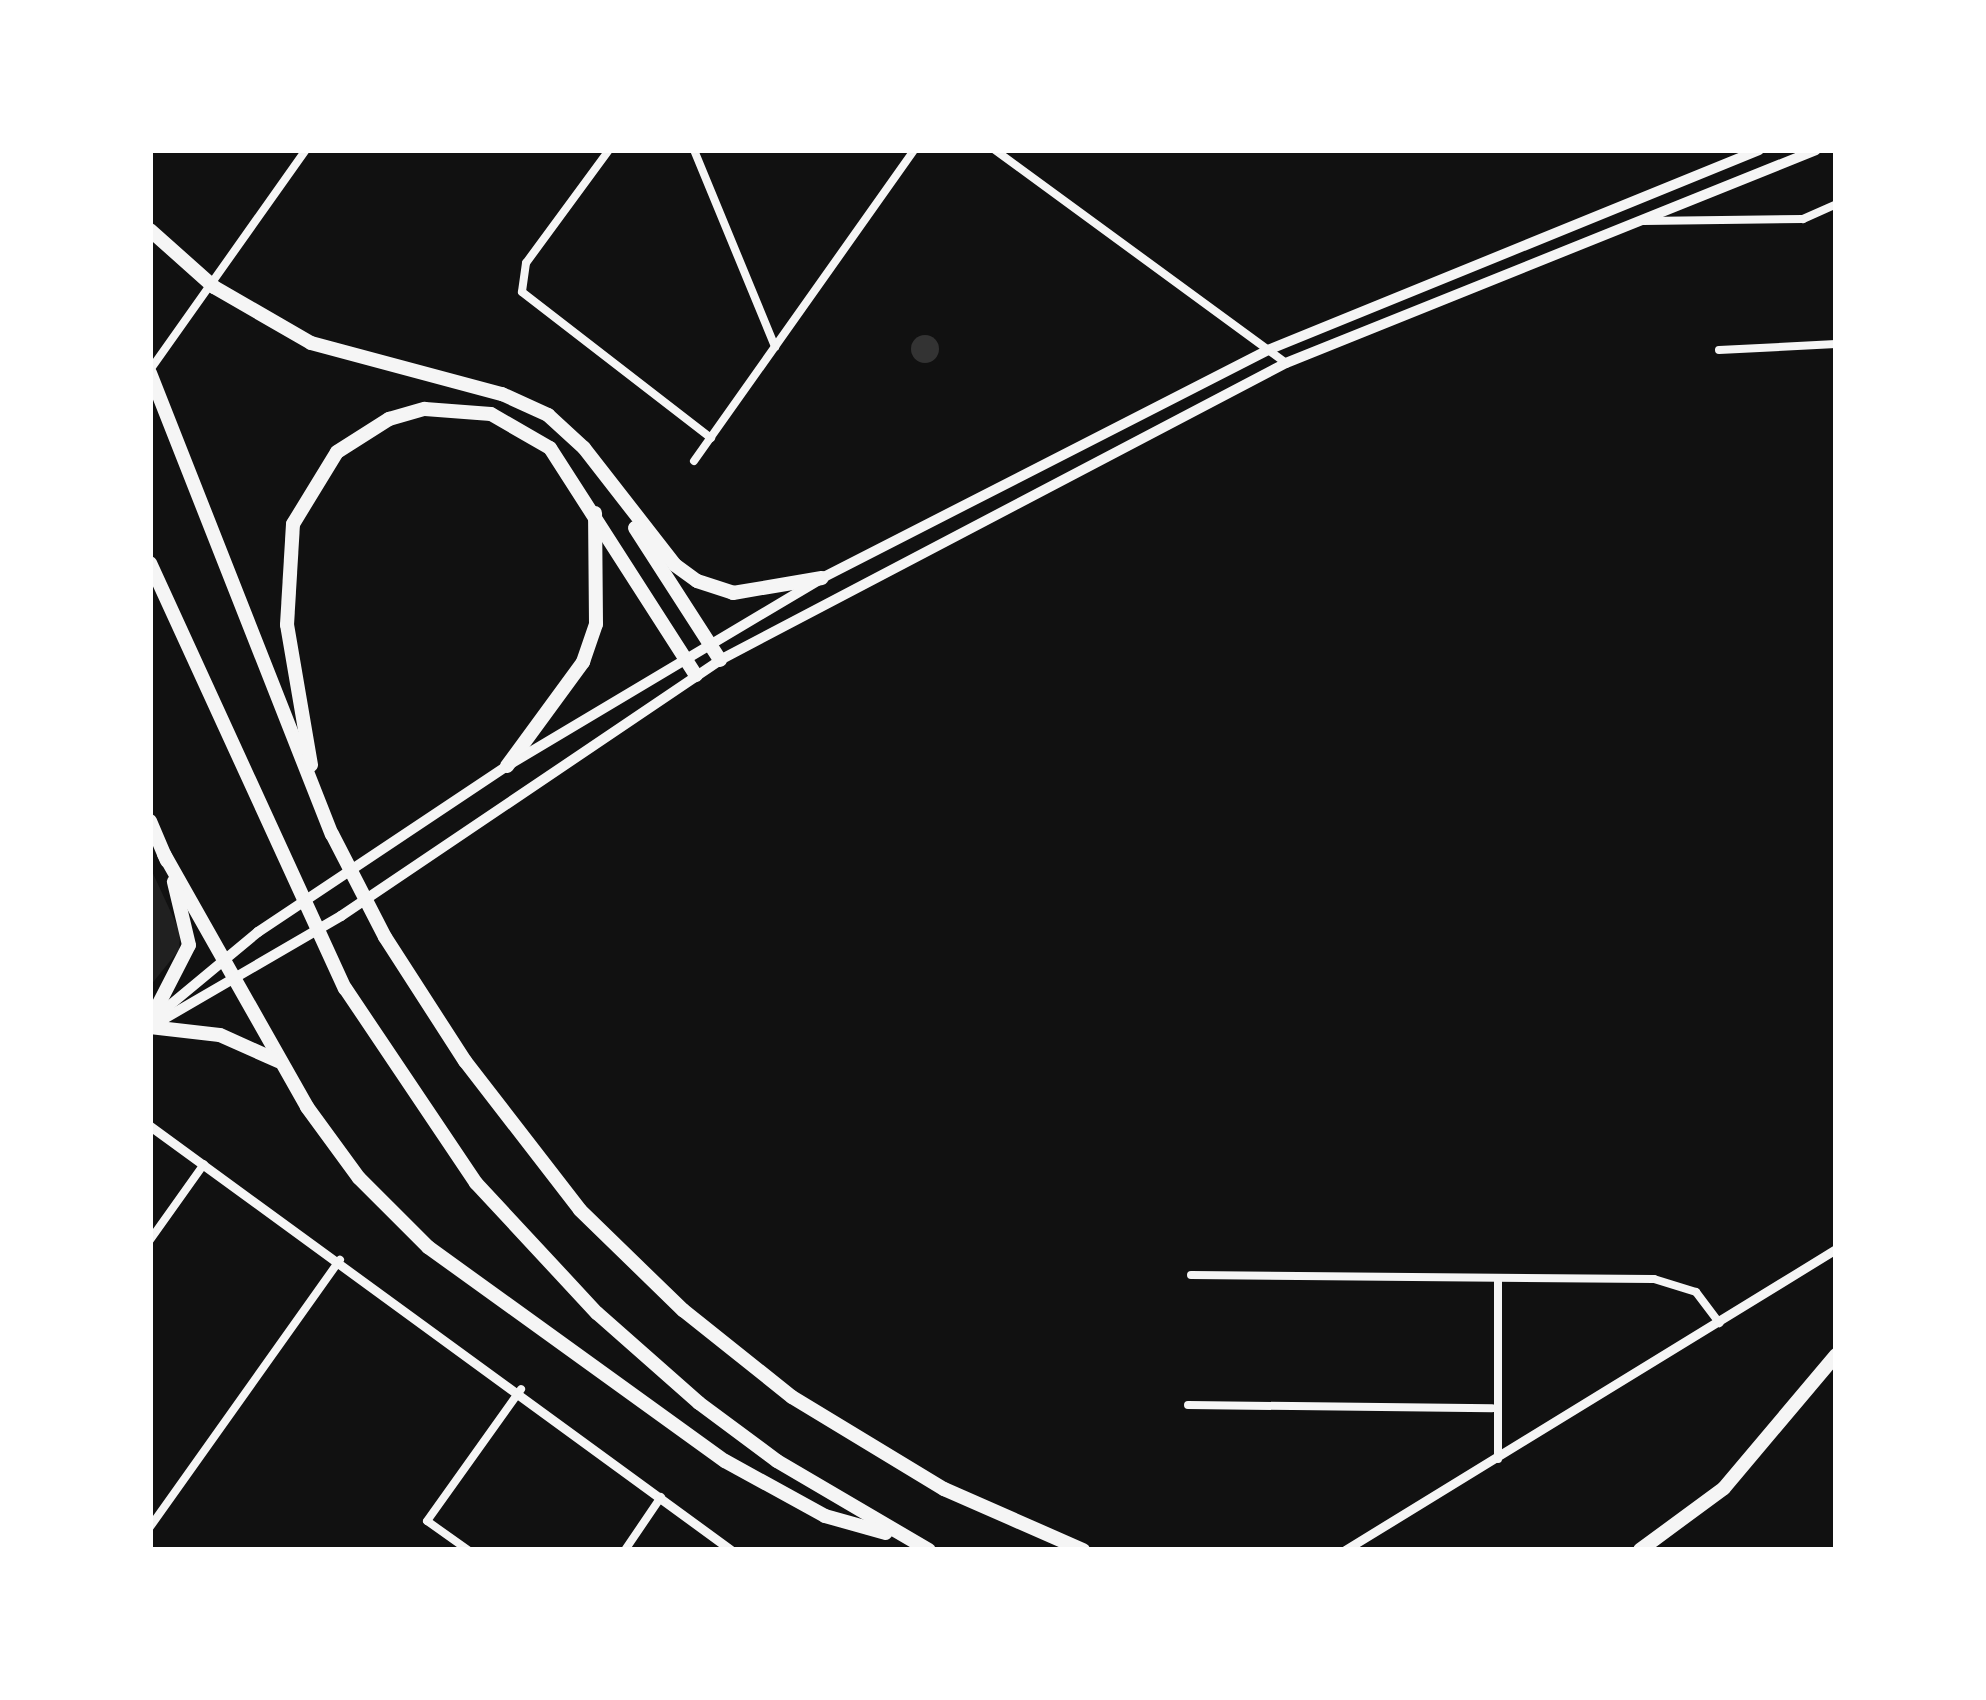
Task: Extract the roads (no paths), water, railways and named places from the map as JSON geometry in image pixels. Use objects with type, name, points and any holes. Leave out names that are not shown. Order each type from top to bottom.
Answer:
[{"type":"highway","points":[[150,230],[165,248],[264,320],[311,343],[502,394],[548,415],[584,448],[675,566],[698,581],[733,592],[822,578]]},
{"type":"highway","points":[[150,371],[332,834],[385,937],[465,1061],[580,1210],[683,1310],[867,1445],[1083,1550]]},
{"type":"highway","points":[[315,793],[285,572],[304,498],[338,452],[389,418],[425,409],[490,414],[550,448],[595,508],[696,675]]},
{"type":"highway","points":[[584,448],[720,660]]},
{"type":"highway","points":[[506,766],[562,698],[590,643],[601,560],[595,508]]},
{"type":"highway","points":[[150,563],[272,838],[345,988],[476,1183],[597,1313],[740,1436],[929,1550]]},
{"type":"highway","points":[[150,821],[189,945],[150,1024],[220,1035],[278,1061]]},
{"type":"highway","points":[[164,854],[225,956],[278,1061],[359,1178],[458,1274],[774,1492],[825,1516],[901,1537]]},
{"type":"highway","points":[[1640,1550],[1724,1488],[1836,1355]]},
{"type":"main road","points":[[150,1024],[225,956],[506,766],[822,578],[1268,350],[1759,150]]},
{"type":"main road","points":[[150,1024],[238,980],[720,660],[1286,363],[1816,150]]},
{"type":"street","points":[[609,150],[526,263],[522,292],[711,438]]},
{"type":"street","points":[[694,150],[775,347]]},
{"type":"street","points":[[694,461],[914,150]]},
{"type":"street","points":[[995,150],[1286,363]]},
{"type":"street","points":[[150,371],[304,151]]},
{"type":"street","points":[[1639,221],[1803,219],[1836,204]]},
{"type":"street","points":[[1719,350],[1836,344]]},
{"type":"street","points":[[150,1126],[521,1389],[731,1550]]},
{"type":"street","points":[[150,1240],[203,1164]]},
{"type":"street","points":[[1345,1550],[1836,1249]]},
{"type":"street","points":[[150,1527],[340,1260]]},
{"type":"street","points":[[1191,1275],[1681,1284],[1719,1323]]},
{"type":"street","points":[[1498,1280],[1492,1408],[1498,1460]]},
{"type":"street","points":[[468,1550],[427,1521],[521,1389]]},
{"type":"street","points":[[1188,1405],[1492,1408]]},
{"type":"street","points":[[625,1550],[661,1496]]}]
